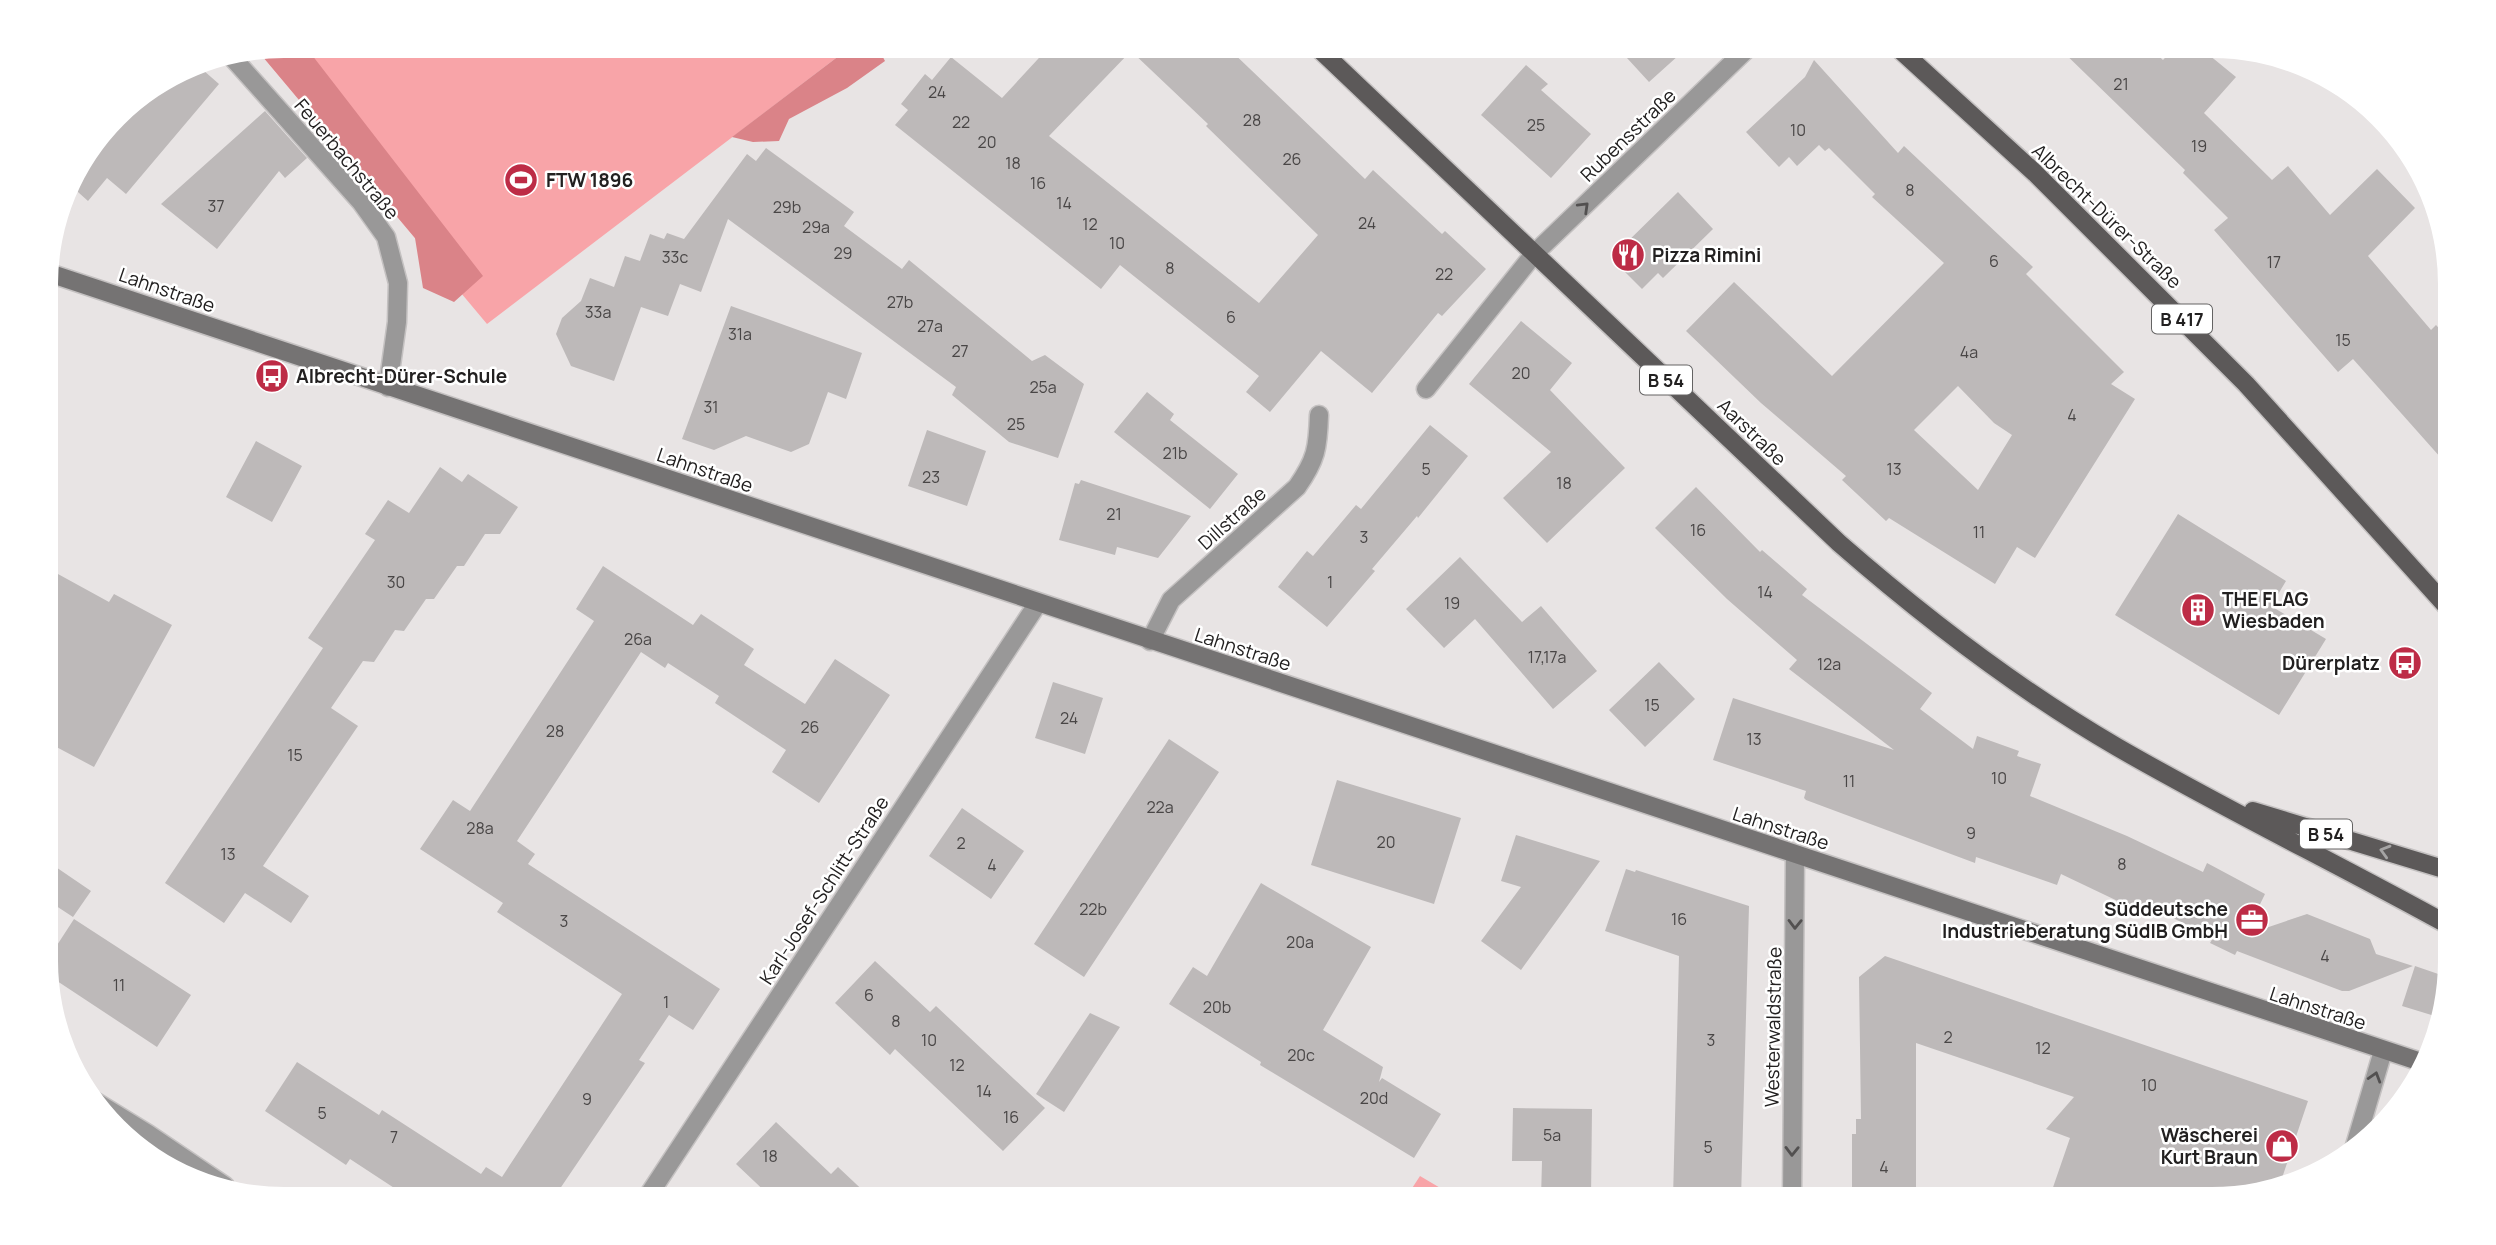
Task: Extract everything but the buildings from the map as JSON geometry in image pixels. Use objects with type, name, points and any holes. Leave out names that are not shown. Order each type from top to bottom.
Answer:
[{"type":"main road","name":"Aarstraße","points":[[1328,58],[1839,543],[1901,597],[2033,695],[2116,747],[2438,920]]},
{"type":"main road","name":"Albrecht-Dürer-Straße","points":[[1913,58],[2035,173],[2237,375],[2438,598]]},
{"type":"main road","name":"Aarstraße","points":[[2203,794],[2438,867]]},
{"type":"street","name":"Rubensstraße","points":[[1534,254],[1738,58]]},
{"type":"street","name":"Feuerbachstraße","points":[[237,63],[361,202],[386,236],[398,283],[397,322],[388,387]]},
{"type":"street","points":[[1426,389],[1534,254]]},
{"type":"street","name":"Lahnstraße","points":[[58,276],[2415,1061]]},
{"type":"street","name":"Dillstraße","points":[[1150,641],[1171,600],[1297,487],[1312,467],[1318,442],[1319,415]]},
{"type":"street","name":"Karl-Josef-Schlitt-Straße","points":[[654,1187],[1038,603]]},
{"type":"street","name":"Westerwaldstraße","points":[[1792,1187],[1795,856]]},
{"type":"street","points":[[2359,1133],[2383,1051]]},
{"type":"street","points":[[121,1117],[205,1173]]},
{"type":"shaded area","points":[[314,58],[483,276],[454,302],[423,288],[415,238],[265,59]]},
{"type":"shaded area","name":"FTW 1896","points":[[836,58],[487,324],[265,59]]},
{"type":"shaded area","points":[[836,58],[883,58],[885,61],[847,88],[789,119],[779,141],[753,142],[732,137]]},
{"type":"shaded area","points":[[1420,1176],[1439,1187],[1413,1187]]},
{"type":"place","name":"FTW 1896","points":[[521,180]]},
{"type":"place","name":"Pizza Rimini","points":[[1628,255]]},
{"type":"place","name":"Albrecht-Dürer-Schule","points":[[272,376]]},
{"type":"place","name":"THE FLAG Wiesbaden","points":[[2198,610]]},
{"type":"place","name":"Dürerplatz","points":[[2405,663]]},
{"type":"place","name":"Süddeutsche Industrieberatung SüdIB GmbH","points":[[2252,920]]},
{"type":"place","name":"Wäscherei Kurt Braun","points":[[2282,1146]]}]
